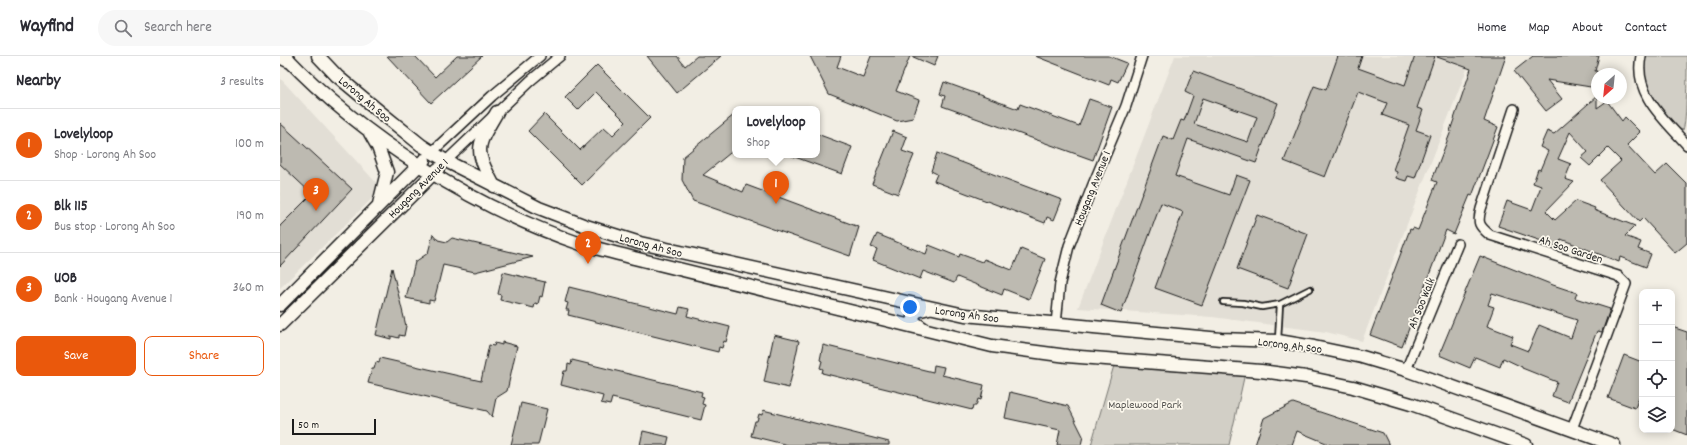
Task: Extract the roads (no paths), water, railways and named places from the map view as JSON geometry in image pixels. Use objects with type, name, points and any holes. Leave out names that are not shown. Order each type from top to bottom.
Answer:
[{"type":"main road","name":"Lorong Ah Soo","points":[[318,56],[337,76],[361,96],[421,145],[446,161],[539,208],[586,226],[640,243],[965,315],[1221,339],[1278,342],[1314,346],[1362,357],[1406,370],[1614,445]]},
{"type":"main road","name":"Lorong Ah Soo","points":[[284,57],[322,92],[370,132],[433,174],[490,206],[581,244],[926,331],[992,346],[1038,353],[1261,371],[1353,387],[1411,404],[1526,445]]},
{"type":"main road","points":[[494,186],[480,156],[479,145],[497,112]]},
{"type":"main road","points":[[370,132],[378,147],[387,172],[378,207]]},
{"type":"main road","name":"Hougang Avenue 1","points":[[280,305],[432,152]]},
{"type":"main road","name":"Hougang Avenue 1","points":[[280,325],[446,161]]},
{"type":"main road","points":[[926,331],[916,324],[913,318],[917,311],[929,308]]},
{"type":"street","name":"Hougang Avenue 1","points":[[432,152],[492,96],[540,56]]},
{"type":"street","name":"Hougang Avenue 1","points":[[446,161],[497,112],[560,56]]},
{"type":"street","name":"Hougang Avenue 1","points":[[1056,324],[1060,282],[1069,246],[1126,106],[1142,56]]},
{"type":"street","points":[[1641,56],[1641,75],[1648,100],[1657,113],[1687,145]]},
{"type":"street","name":"Ah Soo Garden","points":[[1514,109],[1480,209],[1478,219],[1481,227],[1490,235],[1618,276],[1626,284],[1572,429]]},
{"type":"street","name":"Ah Soo Walk","points":[[1406,370],[1458,244]]},
{"type":"lane","points":[[1223,302],[1243,303],[1262,307],[1280,304],[1310,289]]},
{"type":"lane","points":[[1278,342],[1280,304]]},
{"type":"place","name":"Lovelyloop","points":[[776,204]]},
{"type":"place","name":"UOB","points":[[316,211]]},
{"type":"place","name":"Blk 115","points":[[588,264]]},
{"type":"park label","name":"Maplewood Park","points":[[1145,404]]}]
